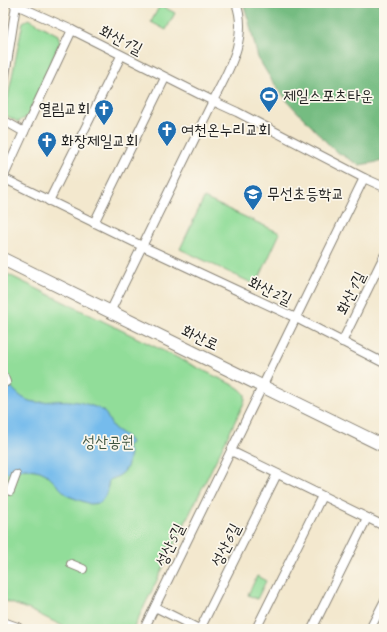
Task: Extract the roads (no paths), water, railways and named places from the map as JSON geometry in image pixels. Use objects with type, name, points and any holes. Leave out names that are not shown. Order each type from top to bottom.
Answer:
[{"type":"street","points":[[110,312],[236,52],[239,43],[241,22],[236,3]]},
{"type":"street","name":"화산1길","points":[[3,89],[14,4],[72,30],[384,187]]},
{"type":"street","name":"화산2길","points":[[72,30],[3,178],[142,246],[296,318],[384,363]]},
{"type":"street","points":[[49,201],[121,56]]},
{"type":"street","points":[[94,223],[165,78]]},
{"type":"street","points":[[3,120],[24,132]]},
{"type":"street","points":[[296,318],[364,178]]},
{"type":"street","name":"화산1길","points":[[342,342],[384,256]]},
{"type":"street","name":"화산로","points":[[3,259],[384,446]]},
{"type":"street","name":"성산5길","points":[[144,629],[296,318]]},
{"type":"street","points":[[231,451],[384,526]]},
{"type":"street","name":"성산6길","points":[[199,629],[277,474]]},
{"type":"street","points":[[10,491],[16,475]]},
{"type":"street","points":[[256,629],[322,496]]},
{"type":"street","points":[[312,629],[367,518]]},
{"type":"street","points":[[71,564],[83,569]]},
{"type":"street","points":[[370,629],[384,602]]},
{"type":"street","points":[[155,607],[199,629]]},
{"type":"street","points":[[3,624],[17,629]]},
{"type":"water","points":[[3,378],[19,395],[28,401],[73,401],[87,404],[99,409],[106,414],[115,429],[130,440],[131,443],[127,447],[130,452],[127,467],[123,473],[109,480],[107,491],[100,503],[90,504],[68,496],[46,474],[40,471],[25,468],[14,472],[3,473]]},
{"type":"place","name":"제일스포츠타운","points":[[269,113]]},
{"type":"place","name":"열림교회","points":[[104,126]]},
{"type":"place","name":"여천온누리교회","points":[[167,147]]},
{"type":"place","name":"화장제일교회","points":[[47,158]]},
{"type":"place","name":"무선초등학교","points":[[253,211]]},
{"type":"park label","name":"성산공원","points":[[108,442]]}]
